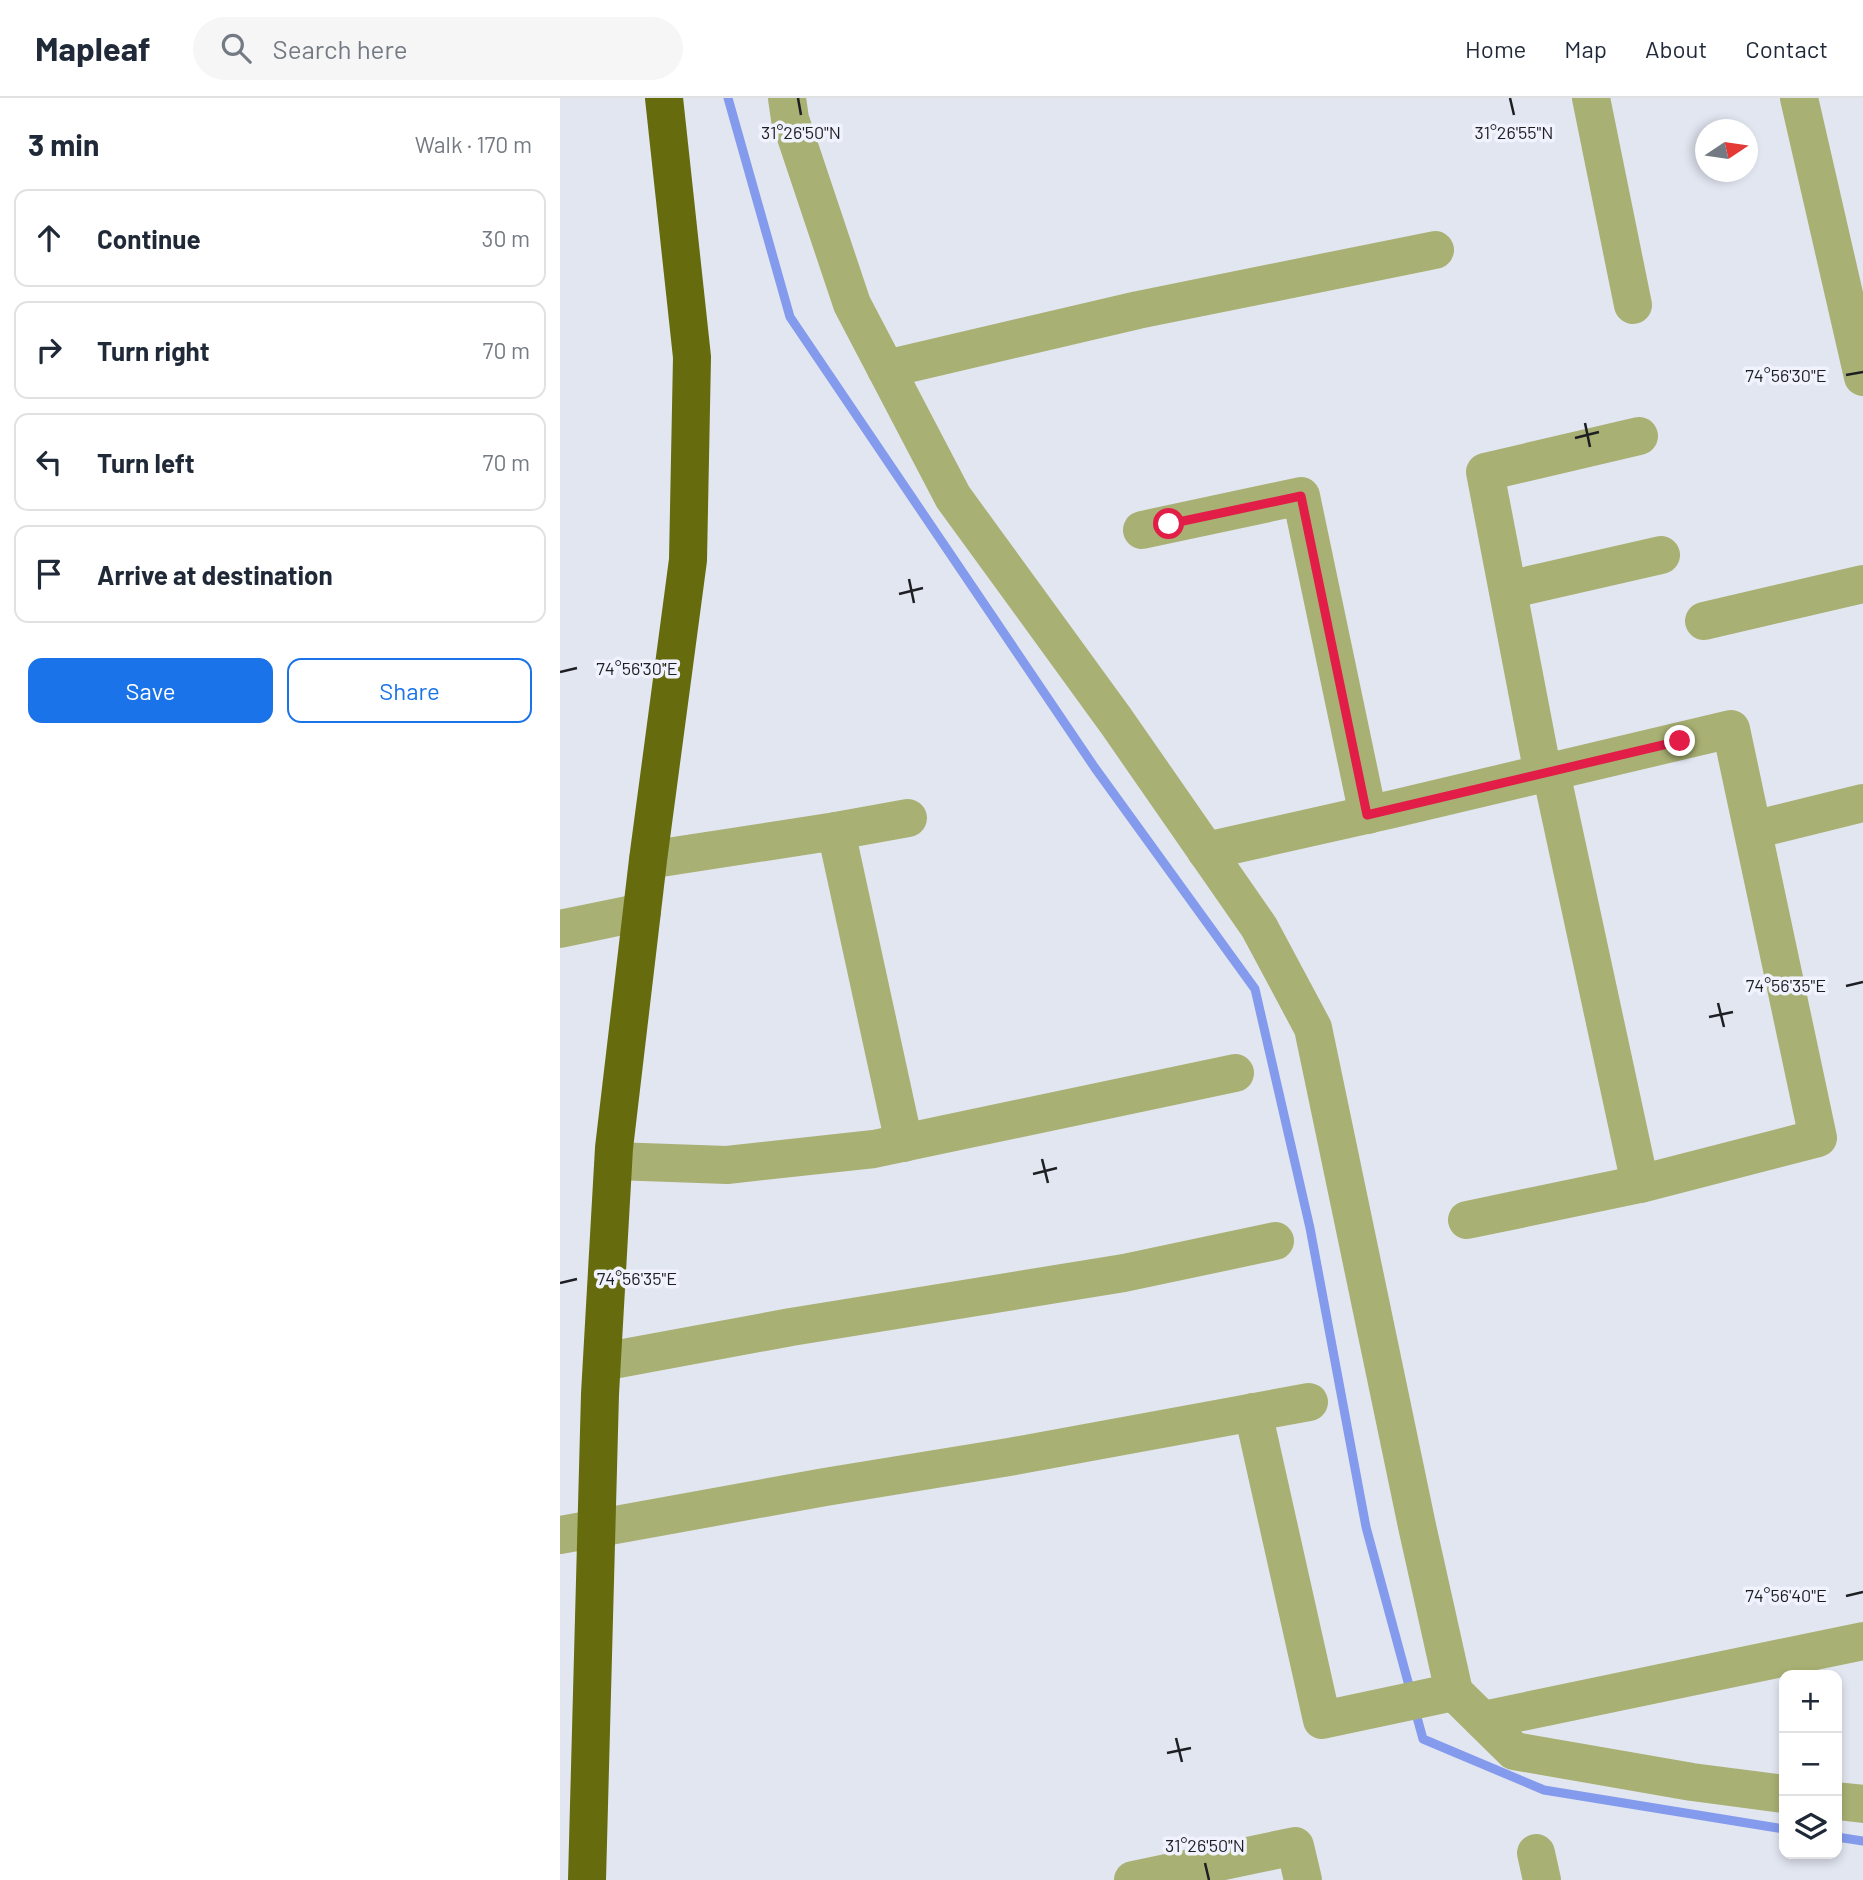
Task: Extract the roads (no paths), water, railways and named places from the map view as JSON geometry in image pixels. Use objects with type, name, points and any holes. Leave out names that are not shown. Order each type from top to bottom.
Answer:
[{"type":"highway","points":[[587,1880],[578,1532],[602,1362],[614,1161],[642,912],[688,559],[692,371],[664,98]]},
{"type":"street","points":[[787,98],[790,119],[852,304],[953,497],[1116,721],[1259,927],[1313,1028],[1417,1526],[1445,1694],[1483,1720],[1514,1751],[1692,1782],[1779,1793]]},
{"type":"street","points":[[1591,98],[1633,305]]},
{"type":"street","points":[[1799,98],[1863,377]]},
{"type":"street","points":[[886,369],[1138,310],[1435,250]]},
{"type":"street","points":[[1639,436],[1485,472],[1547,773],[1640,1184]]},
{"type":"street","points":[[1142,530],[1301,496],[1367,815]]},
{"type":"street","points":[[1508,590],[1661,555]]},
{"type":"street","points":[[1704,621],[1863,584]]},
{"type":"street","points":[[1206,851],[1731,729],[1818,1138],[1640,1184],[1467,1220]]},
{"type":"street","points":[[1753,830],[1863,803]]},
{"type":"street","points":[[648,860],[908,818]]},
{"type":"street","points":[[836,831],[904,1143]]},
{"type":"street","points":[[560,929],[642,912]]},
{"type":"street","points":[[614,1161],[727,1165],[874,1149],[1235,1073]]},
{"type":"street","points":[[602,1362],[791,1327],[1124,1273],[1275,1241]]},
{"type":"street","points":[[578,1532],[1309,1402]]},
{"type":"street","points":[[1253,1412],[1322,1720],[1445,1694]]},
{"type":"street","points":[[1483,1720],[1863,1642]]},
{"type":"street","points":[[1842,1802],[1863,1804]]},
{"type":"street","points":[[1133,1880],[1295,1846],[1303,1880]]},
{"type":"waterway","points":[[728,98],[790,317],[1095,768],[1255,989],[1310,1228],[1366,1527],[1411,1693]]},
{"type":"waterway","points":[[1415,1710],[1423,1739],[1544,1790],[1779,1828]]},
{"type":"waterway","points":[[1842,1838],[1863,1841]]}]
